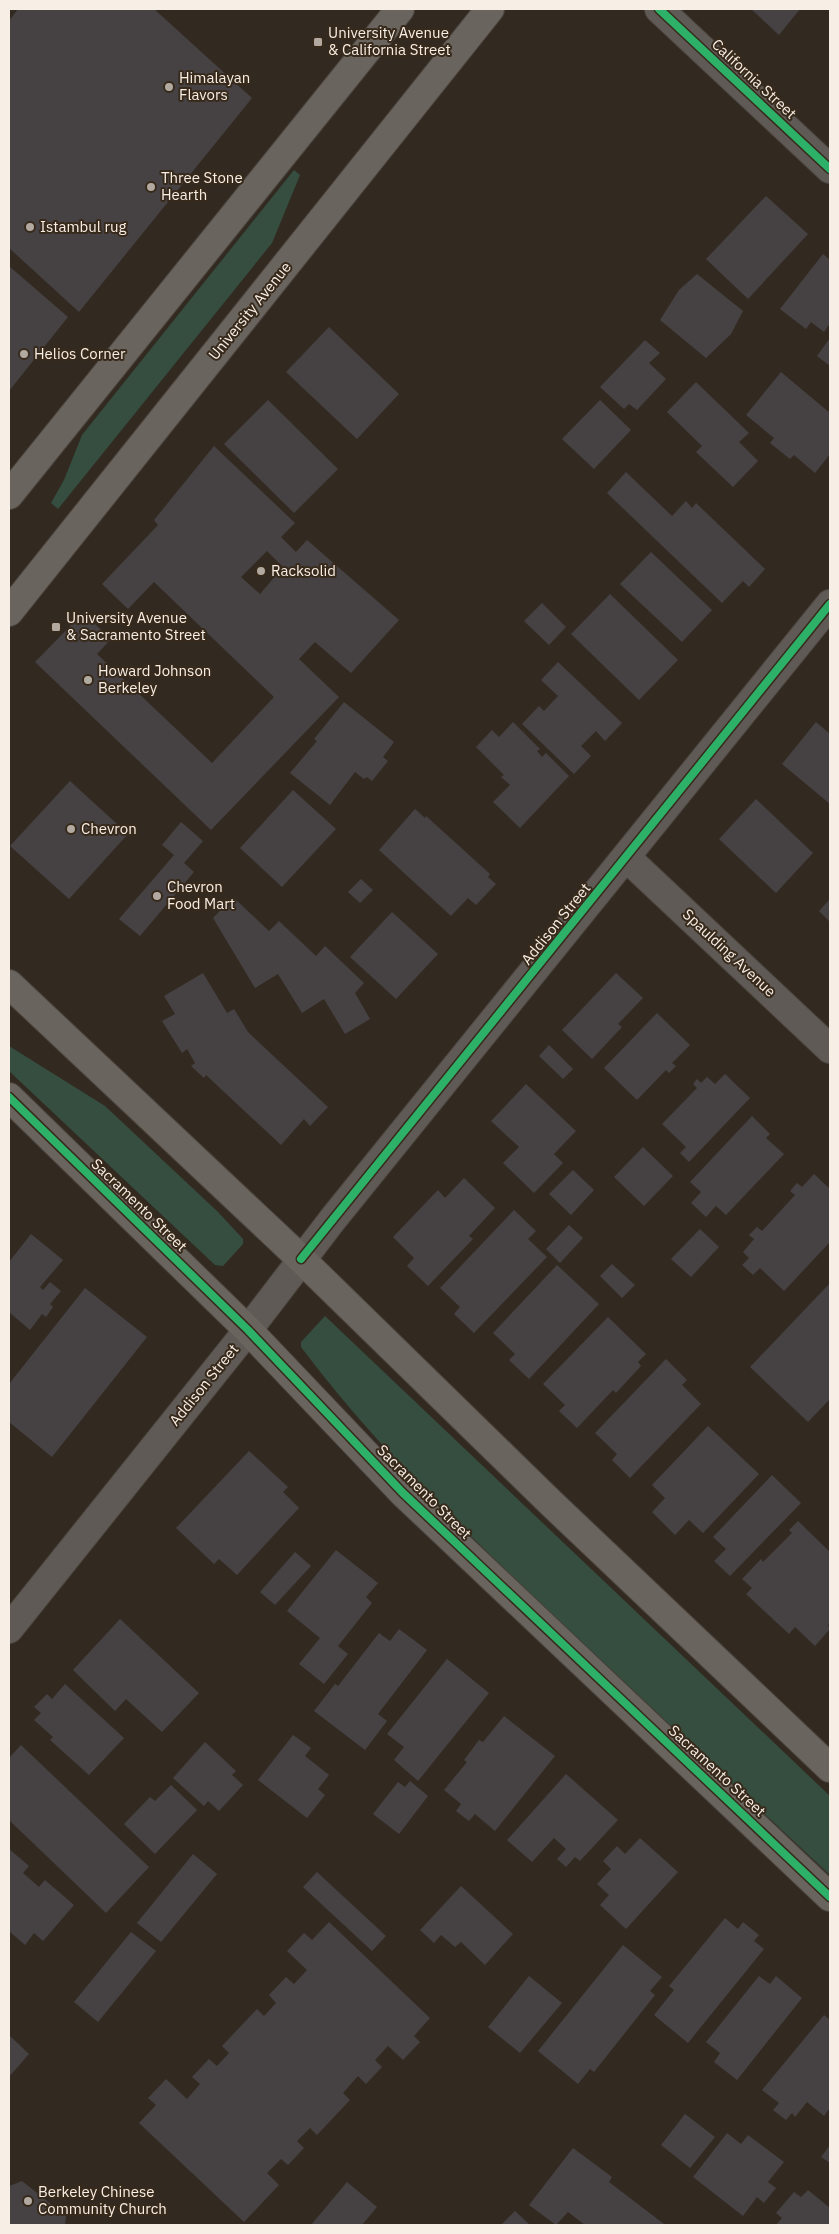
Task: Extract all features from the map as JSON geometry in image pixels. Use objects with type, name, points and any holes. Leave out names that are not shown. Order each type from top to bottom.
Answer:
[{"type":"street","points":[[9,495],[400,9]]},
{"type":"street","name":"University Avenue","points":[[9,612],[490,9]]},
{"type":"street","name":"California Street","points":[[659,9],[830,169]]},
{"type":"street","name":"Addison Street","points":[[9,1629],[248,1330],[302,1259],[830,604]]},
{"type":"street","name":"Spaulding Avenue","points":[[627,858],[830,1049]]},
{"type":"street","points":[[9,984],[302,1259],[558,1510],[830,1768]]},
{"type":"street","name":"Sacramento Street","points":[[9,1097],[248,1330],[402,1493],[830,1897]]},
{"type":"green space","points":[[294,170],[300,175],[272,243],[58,509],[51,503],[64,480],[82,435]]},
{"type":"green space","points":[[9,1046],[105,1106],[218,1212],[243,1239],[243,1244],[223,1266],[215,1265],[9,1071]]},
{"type":"green space","points":[[325,1316],[830,1796],[830,1875],[494,1558],[393,1457],[330,1385],[301,1347],[301,1342]]},
{"type":"building","points":[[18,9],[154,9],[252,98],[79,312],[9,248],[9,21]]},
{"type":"building","points":[[751,9],[800,9],[779,35]]},
{"type":"building","points":[[766,196],[808,234],[748,299],[706,259]]},
{"type":"building","points":[[823,254],[830,260],[830,323],[824,332],[811,322],[806,329],[780,309]]},
{"type":"building","name":"Helios Corner","points":[[9,266],[68,317],[9,391]]},
{"type":"building","points":[[697,274],[743,311],[731,334],[706,358],[660,320],[679,290]]},
{"type":"building","points":[[329,327],[399,394],[357,439],[286,372]]},
{"type":"building","points":[[830,338],[830,366],[817,356]]},
{"type":"building","points":[[645,340],[660,353],[649,363],[666,379],[637,410],[629,404],[624,409],[600,387]]},
{"type":"building","points":[[781,372],[830,413],[830,454],[815,473],[794,455],[790,459],[770,443],[774,438],[746,415]]},
{"type":"building","points":[[696,382],[749,433],[739,442],[758,461],[733,487],[696,452],[702,446],[667,412]]},
{"type":"building","points":[[268,400],[338,469],[294,513],[224,444]]},
{"type":"building","points":[[600,400],[631,430],[594,469],[562,439]]},
{"type":"building","points":[[214,446],[295,523],[281,537],[296,552],[307,540],[399,620],[351,673],[315,642],[299,659],[339,697],[211,830],[35,662],[83,613],[111,639],[97,654],[212,763],[274,697],[154,582],[128,609],[102,584],[158,525],[154,520]],"holes":[[[267,551],[283,567],[260,594],[241,577]]]},
{"type":"building","points":[[626,472],[672,516],[686,501],[692,508],[696,503],[765,569],[749,587],[743,581],[722,603],[607,493]]},
{"type":"building","points":[[651,552],[712,610],[682,642],[620,584]]},
{"type":"building","points":[[610,594],[678,660],[639,700],[571,634]]},
{"type":"building","points":[[542,603],[566,627],[549,645],[524,621]]},
{"type":"building","points":[[558,662],[622,723],[605,741],[596,731],[581,746],[591,756],[574,774],[522,724],[539,706],[544,711],[558,696],[541,680]]},
{"type":"building","points":[[344,702],[394,742],[383,757],[388,761],[372,781],[367,777],[364,779],[355,772],[330,805],[290,773],[317,741],[314,739]]},
{"type":"building","points":[[513,722],[540,749],[537,751],[542,757],[546,753],[569,776],[520,828],[493,802],[510,785],[501,777],[504,775],[476,747],[492,730],[499,737]]},
{"type":"building","points":[[816,722],[830,734],[830,804],[782,764]]},
{"type":"building","points":[[70,781],[128,834],[69,899],[10,846]]},
{"type":"building","points":[[293,790],[336,829],[282,887],[240,848]]},
{"type":"building","points":[[756,799],[813,853],[776,893],[719,839]]},
{"type":"building","points":[[415,809],[425,818],[426,816],[490,874],[488,877],[496,884],[476,905],[468,898],[451,916],[379,850]]},
{"type":"building","name":"Chevron Food Mart","points":[[181,822],[203,841],[184,863],[194,872],[140,936],[119,919],[174,855],[162,845]]},
{"type":"building","points":[[361,879],[373,890],[360,903],[348,892]]},
{"type":"building","points":[[233,897],[269,931],[279,921],[316,956],[325,946],[364,983],[355,993],[370,1019],[345,1034],[324,999],[302,1013],[278,974],[255,988],[213,918]]},
{"type":"building","points":[[830,899],[830,922],[819,911]]},
{"type":"building","points":[[392,912],[438,954],[396,999],[350,957]]},
{"type":"building","points":[[203,973],[227,1013],[234,1009],[248,1032],[328,1107],[310,1126],[304,1119],[281,1145],[206,1075],[204,1078],[191,1066],[195,1063],[187,1049],[182,1053],[162,1021],[175,1014],[164,996]]},
{"type":"building","points":[[616,973],[643,998],[618,1024],[622,1027],[592,1059],[562,1030]]},
{"type":"building","points":[[657,1013],[690,1045],[672,1063],[676,1066],[669,1073],[666,1070],[637,1100],[604,1068]]},
{"type":"building","points":[[549,1045],[573,1069],[563,1079],[539,1056]]},
{"type":"building","points":[[725,1074],[750,1098],[689,1162],[680,1153],[686,1147],[662,1124],[697,1088],[693,1084],[697,1079],[701,1083],[707,1077],[715,1084]]},
{"type":"building","points":[[526,1084],[576,1131],[554,1154],[563,1163],[534,1193],[503,1163],[519,1147],[491,1121]]},
{"type":"building","points":[[752,1116],[770,1134],[766,1138],[784,1154],[726,1215],[716,1206],[706,1217],[691,1203],[701,1192],[690,1182]]},
{"type":"building","points":[[643,1147],[673,1176],[644,1206],[614,1177]]},
{"type":"building","points":[[573,1170],[594,1190],[571,1215],[549,1194]]},
{"type":"building","points":[[814,1174],[830,1189],[830,1242],[784,1291],[760,1268],[753,1275],[742,1265],[749,1258],[743,1252],[754,1239],[749,1235],[757,1227],[762,1231],[795,1195],[790,1191],[797,1183],[802,1187]]},
{"type":"building","points":[[464,1178],[495,1208],[469,1236],[473,1239],[428,1286],[407,1266],[414,1258],[393,1237],[438,1190],[445,1198]]},
{"type":"building","points":[[514,1210],[536,1231],[528,1239],[547,1257],[474,1333],[454,1314],[460,1307],[440,1288]]},
{"type":"building","points":[[569,1225],[583,1238],[560,1263],[546,1249]]},
{"type":"building","points":[[700,1229],[719,1247],[691,1277],[671,1259]]},
{"type":"building","points":[[31,1234],[63,1260],[40,1287],[43,1290],[50,1282],[61,1291],[50,1304],[53,1307],[46,1317],[42,1314],[30,1330],[9,1312],[9,1262]]},
{"type":"building","points":[[612,1264],[635,1285],[622,1298],[600,1276]]},
{"type":"building","points":[[557,1265],[599,1304],[529,1379],[509,1360],[515,1354],[493,1333]]},
{"type":"building","points":[[830,1283],[830,1399],[808,1422],[750,1367]]},
{"type":"building","points":[[85,1288],[147,1337],[52,1457],[9,1422],[9,1384]]},
{"type":"building","points":[[608,1317],[646,1354],[638,1362],[641,1366],[616,1393],[613,1390],[577,1428],[559,1411],[565,1405],[543,1384]]},
{"type":"building","points":[[666,1359],[687,1380],[682,1385],[701,1404],[630,1478],[612,1460],[617,1454],[595,1433]]},
{"type":"building","points":[[708,1426],[759,1474],[703,1533],[689,1520],[675,1535],[652,1512],[665,1498],[652,1485]]},
{"type":"building","points":[[249,1451],[288,1487],[283,1492],[299,1508],[237,1575],[219,1559],[214,1564],[176,1528]]},
{"type":"building","points":[[772,1475],[801,1503],[730,1576],[714,1561],[726,1549],[713,1537]]},
{"type":"building","points":[[798,1521],[830,1552],[830,1623],[828,1625],[830,1629],[815,1646],[795,1627],[789,1634],[746,1594],[752,1588],[742,1579],[761,1559],[763,1562],[792,1533],[789,1530]]},
{"type":"building","points":[[336,1550],[378,1583],[366,1597],[372,1603],[338,1646],[348,1654],[324,1684],[299,1664],[320,1638],[287,1611]]},
{"type":"building","points":[[295,1552],[311,1566],[275,1605],[260,1592]]},
{"type":"building","points":[[120,1619],[199,1693],[162,1732],[126,1699],[115,1711],[73,1670]]},
{"type":"building","points":[[399,1629],[427,1650],[378,1714],[387,1721],[365,1750],[314,1711],[335,1684],[338,1686],[379,1633],[390,1641]]},
{"type":"building","points":[[447,1659],[489,1693],[418,1781],[394,1760],[404,1747],[387,1734]]},
{"type":"building","points":[[65,1684],[124,1738],[89,1775],[50,1740],[53,1737],[34,1720],[41,1713],[34,1707],[47,1694],[52,1699]]},
{"type":"building","points":[[504,1716],[555,1756],[495,1831],[475,1814],[469,1821],[456,1811],[461,1804],[444,1790],[467,1762],[464,1760],[479,1740],[483,1742]]},
{"type":"building","points":[[293,1735],[311,1748],[305,1756],[329,1775],[318,1789],[325,1795],[307,1818],[258,1780]]},
{"type":"building","points":[[205,1742],[236,1771],[232,1775],[243,1785],[219,1811],[208,1801],[204,1806],[173,1778]]},
{"type":"building","points":[[21,1745],[149,1867],[106,1913],[9,1820],[9,1758]]},
{"type":"building","points":[[566,1774],[618,1820],[580,1861],[575,1857],[566,1867],[557,1859],[566,1849],[554,1838],[532,1862],[507,1840]]},
{"type":"building","points":[[410,1781],[428,1796],[399,1834],[373,1814],[398,1782],[405,1787]]},
{"type":"building","points":[[171,1785],[197,1810],[155,1854],[124,1824],[150,1797],[155,1801]]},
{"type":"building","points":[[640,1838],[678,1872],[626,1929],[600,1905],[609,1895],[597,1884],[611,1869],[603,1861],[617,1846],[625,1854]]},
{"type":"building","points":[[9,1849],[29,1866],[23,1873],[39,1887],[45,1880],[74,1905],[43,1941],[34,1933],[25,1945],[9,1931]]},
{"type":"building","points":[[193,1854],[217,1874],[161,1942],[137,1923]]},
{"type":"building","points":[[317,1872],[386,1936],[372,1951],[303,1887]]},
{"type":"building","points":[[461,1886],[513,1934],[485,1965],[461,1942],[455,1947],[441,1935],[434,1943],[420,1930]]},
{"type":"building","points":[[725,1918],[738,1929],[743,1922],[759,1935],[754,1941],[764,1949],[688,2043],[654,2015],[674,1990],[669,1986]]},
{"type":"building","points":[[329,1922],[430,2018],[414,2036],[420,2042],[403,2060],[388,2046],[375,2060],[382,2067],[366,2084],[358,2076],[343,2093],[350,2100],[317,2135],[310,2128],[297,2141],[304,2148],[288,2165],[281,2159],[267,2173],[279,2185],[244,2222],[139,2123],[156,2105],[148,2098],[166,2079],[187,2099],[200,2084],[192,2077],[209,2059],[217,2066],[229,2053],[222,2046],[257,2009],[264,2016],[276,2003],[269,1995],[286,1977],[294,1984],[307,1970],[287,1951],[304,1933],[312,1940]]},
{"type":"building","points":[[131,1932],[156,1951],[98,2022],[74,2002]]},
{"type":"building","points":[[623,1945],[662,1977],[650,1991],[655,1995],[594,2072],[590,2069],[578,2084],[538,2051]]},
{"type":"building","points":[[529,1976],[562,2003],[520,2053],[488,2027]]},
{"type":"building","points":[[759,1976],[770,1984],[776,1976],[802,1998],[737,2080],[714,2062],[720,2053],[706,2042]]},
{"type":"building","points":[[824,2015],[830,2020],[830,2108],[824,2116],[807,2102],[795,2117],[792,2113],[786,2120],[773,2110],[779,2103],[762,2090]]},
{"type":"building","points":[[9,2035],[29,2054],[9,2077]]},
{"type":"building","points":[[685,2114],[715,2137],[690,2168],[661,2145]]},
{"type":"building","points":[[727,2133],[741,2144],[748,2135],[784,2162],[768,2182],[776,2188],[764,2203],[757,2197],[743,2216],[693,2177]]},
{"type":"building","points":[[830,2145],[830,2163],[821,2157]]},
{"type":"building","points":[[573,2148],[612,2177],[609,2182],[664,2224],[585,2225],[568,2212],[556,2225],[529,2205]]},
{"type":"building","name":"Berkeley Chinese Community Church","points":[[22,2181],[66,2216],[65,2225],[9,2225],[9,2186]]},
{"type":"building","points":[[347,2182],[377,2207],[362,2225],[311,2225]]},
{"type":"building","points":[[808,2190],[830,2208],[830,2225],[776,2225],[782,2218],[776,2213],[794,2192],[801,2197]]},
{"type":"building","points":[[515,2211],[530,2225],[501,2225]]},
{"type":"cycle path","points":[[659,9],[830,169]]},
{"type":"cycle path","points":[[301,1259],[830,604]]},
{"type":"cycle path","points":[[9,1097],[248,1330],[403,1493],[830,1897]]},
{"type":"place","name":"University Avenue & California Street","points":[[318,42]]},
{"type":"place","name":"Himalayan Flavors","points":[[169,87]]},
{"type":"place","name":"Three Stone Hearth","points":[[151,187]]},
{"type":"place","name":"Istambul rug","points":[[30,227]]},
{"type":"place","name":"Helios Corner","points":[[24,354]]},
{"type":"place","name":"Racksolid","points":[[261,571]]},
{"type":"place","name":"University Avenue & Sacramento Street","points":[[56,627]]},
{"type":"place","name":"Howard Johnson Berkeley","points":[[88,680]]},
{"type":"place","name":"Chevron","points":[[71,829]]},
{"type":"place","name":"Chevron Food Mart","points":[[157,896]]},
{"type":"place","name":"Berkeley Chinese Community Church","points":[[28,2201]]}]
